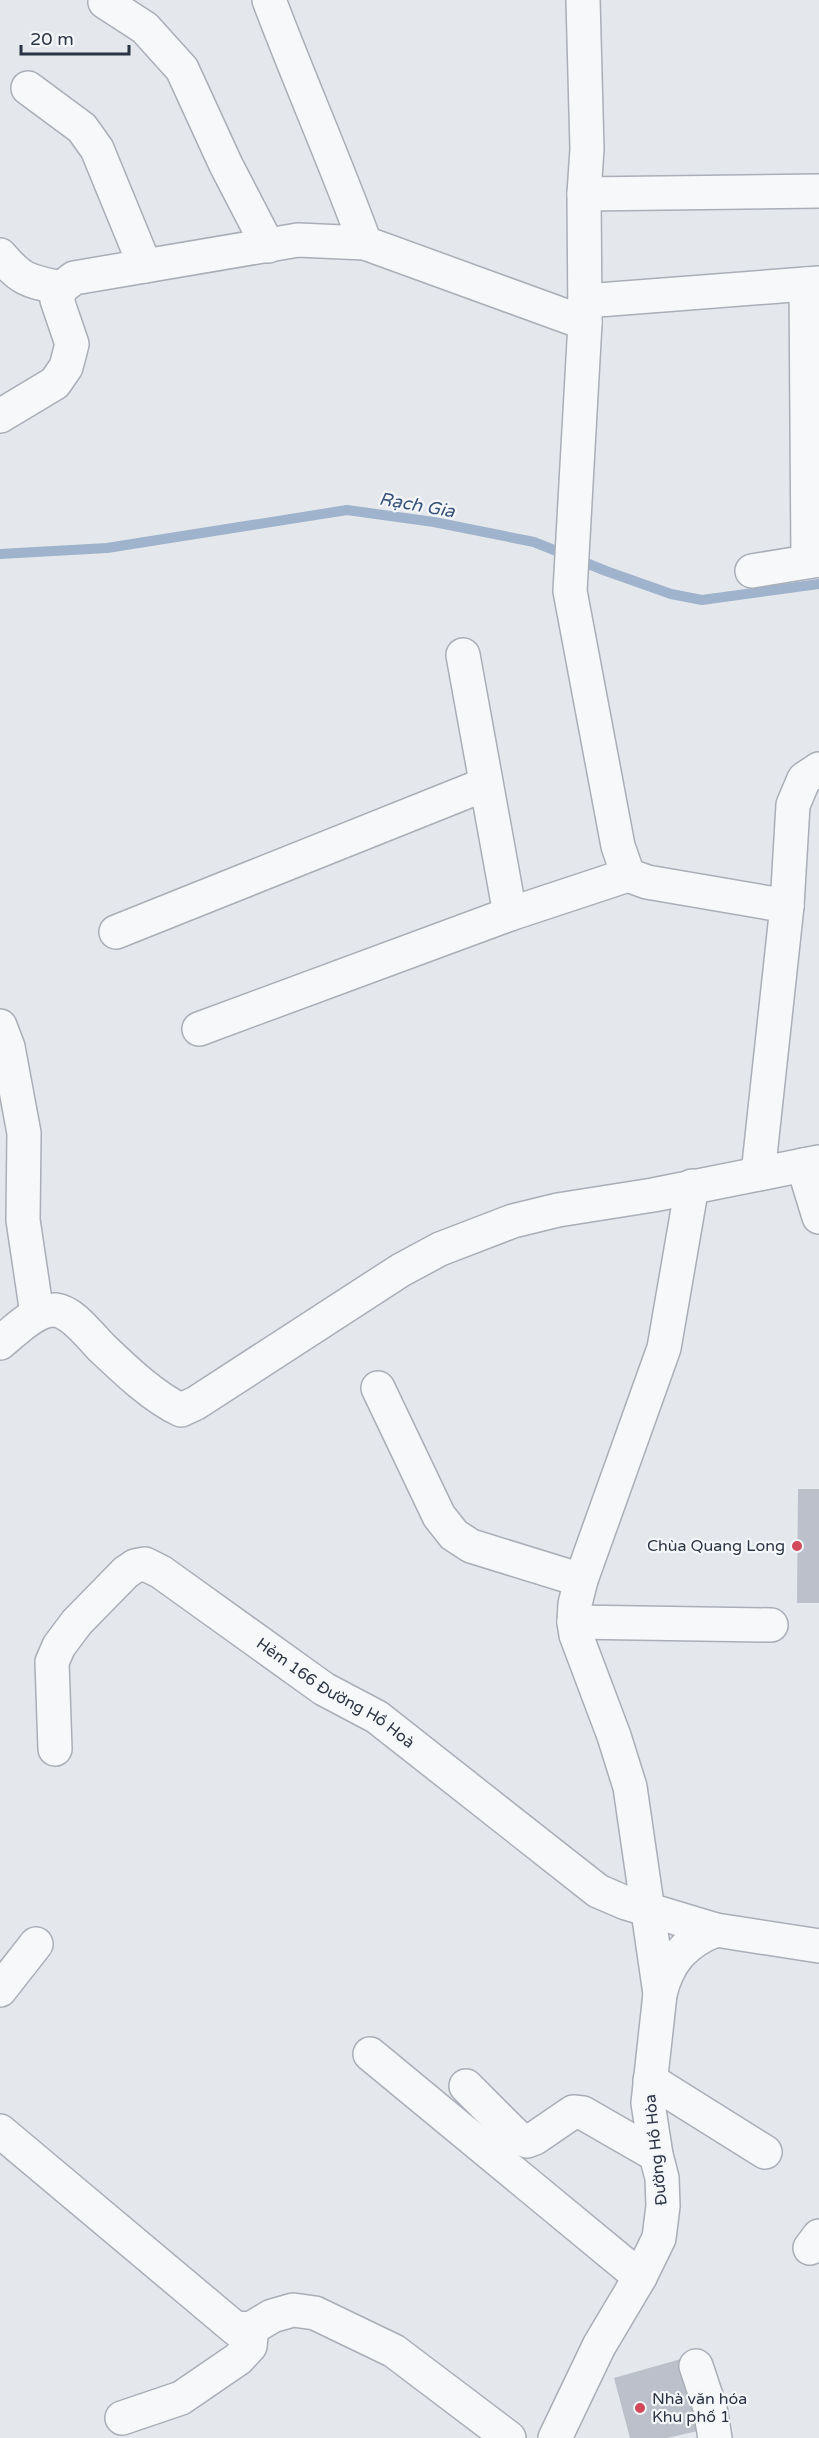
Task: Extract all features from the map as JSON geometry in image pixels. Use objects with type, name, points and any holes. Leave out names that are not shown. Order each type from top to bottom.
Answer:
[{"type":"street","points":[[269,0],[296,71],[337,165],[365,243]]},
{"type":"street","points":[[583,0],[587,149],[584,194],[585,312],[570,591],[618,846],[628,875]]},
{"type":"street","points":[[105,2],[145,28],[182,69],[226,165],[268,246]]},
{"type":"street","points":[[28,88],[82,128],[97,148],[145,266]]},
{"type":"street","points":[[584,194],[819,191]]},
{"type":"street","points":[[0,416],[55,383],[66,367],[72,344],[57,300],[61,288],[74,278],[298,240],[365,243],[585,312],[812,284],[814,560],[752,571]]},
{"type":"street","points":[[0,255],[16,273],[28,281],[61,288]]},
{"type":"street","points":[[463,655],[510,914]]},
{"type":"street","points":[[758,1174],[787,906],[793,805],[804,779],[819,769]]},
{"type":"street","points":[[116,932],[486,784]]},
{"type":"street","points":[[199,1029],[510,914],[628,875],[646,882],[787,906]]},
{"type":"street","points":[[0,1026],[8,1047],[24,1133],[23,1220],[38,1314]]},
{"type":"street","points":[[0,1343],[38,1314],[54,1310],[69,1316],[167,1404],[181,1410],[401,1270],[440,1249],[513,1221],[558,1210],[653,1195],[811,1163],[819,1217]]},
{"type":"street","points":[[660,1994],[630,1787],[614,1736],[576,1635],[574,1622],[581,1580],[664,1348],[692,1186]]},
{"type":"street","points":[[378,1388],[439,1516],[454,1535],[471,1546],[581,1580]]},
{"type":"street","name":"Hẻm 166 Đường Hồ Hoà","points":[[55,1749],[52,1671],[54,1655],[77,1622],[115,1582],[135,1566],[146,1564],[161,1572],[324,1689],[384,1722],[598,1891],[609,1897],[716,1930]]},
{"type":"street","points":[[574,1622],[771,1625]]},
{"type":"street","points":[[716,1930],[819,1947]]},
{"type":"street","name":"Đường Hồ Hòa","points":[[555,2438],[598,2346],[640,2277],[659,2238],[663,2206],[662,2178],[656,2156],[648,2103],[660,1994],[664,1980],[686,1946],[697,1937],[716,1930]]},
{"type":"street","points":[[0,1990],[36,1944]]},
{"type":"street","points":[[370,2054],[640,2277]]},
{"type":"street","points":[[650,2080],[765,2152]]},
{"type":"street","points":[[466,2086],[517,2137],[527,2141],[536,2138],[573,2112],[583,2113],[656,2156]]},
{"type":"street","points":[[0,2131],[236,2329],[252,2328],[272,2316],[293,2310],[315,2313],[394,2352],[509,2438]]},
{"type":"street","points":[[122,2418],[181,2397],[238,2359],[250,2346],[252,2328]]},
{"type":"street","points":[[696,2366],[710,2408],[715,2438]]},
{"type":"building","points":[[798,1489],[819,1489],[819,1603],[797,1603]]},
{"type":"building","points":[[681,2359],[702,2430],[667,2438],[630,2438],[614,2378]]},
{"type":"waterway","name":"Rạch Gia","points":[[0,554],[107,548],[347,510],[434,522],[534,542],[671,594],[702,600],[819,584]]},
{"type":"place","name":"Chùa Quang Long","points":[[797,1546]]},
{"type":"place","name":"Nhà văn hóa Khu phố 1","points":[[640,2408]]}]
